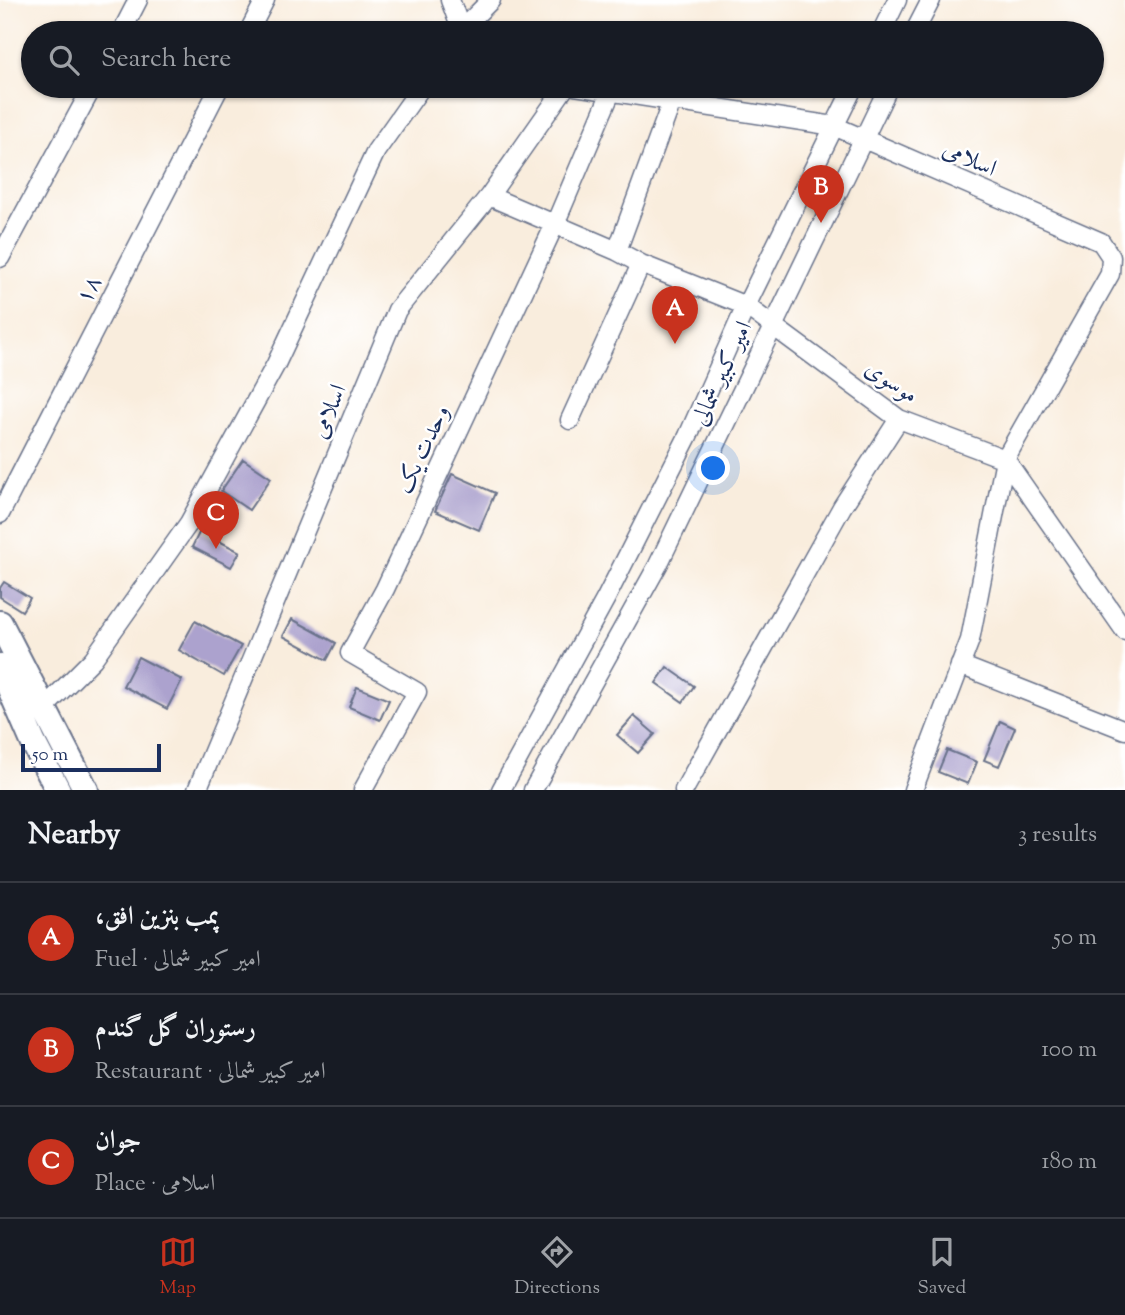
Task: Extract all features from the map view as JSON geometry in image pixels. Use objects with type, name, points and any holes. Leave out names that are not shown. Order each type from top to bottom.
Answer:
[{"type":"main road","points":[[0,623],[86,790]]},
{"type":"main road","points":[[0,666],[33,742],[58,790]]},
{"type":"street","points":[[127,21],[138,0]]},
{"type":"street","points":[[254,21],[265,0]]},
{"type":"street","points":[[450,0],[459,21]]},
{"type":"street","points":[[473,21],[491,0]]},
{"type":"street","points":[[887,21],[897,0]]},
{"type":"street","points":[[920,21],[931,0]]},
{"type":"street","points":[[0,258],[87,98]]},
{"type":"street","name":"۱۸","points":[[0,514],[214,98]]},
{"type":"street","points":[[44,708],[93,659],[189,523],[276,364],[376,152],[414,98]]},
{"type":"street","name":"اسلامی","points":[[197,790],[397,310],[489,196],[558,98]]},
{"type":"street","name":"وحدت یک","points":[[363,790],[417,692],[350,653],[385,589],[555,224],[608,98]]},
{"type":"street","name":"اسلامی","points":[[652,98],[834,126],[1101,242],[1111,257],[1110,274],[1005,459]]},
{"type":"street","name":"امیر کبیر شمالی","points":[[501,790],[612,586],[688,436],[746,306],[848,98]]},
{"type":"street","name":"امیر کبیر شمالی","points":[[533,790],[657,565],[883,98]]},
{"type":"street","points":[[617,251],[672,101]]},
{"type":"street","name":"موسوی","points":[[489,196],[641,264],[746,306],[899,419],[1005,459]]},
{"type":"street","points":[[570,420],[641,264]]},
{"type":"street","points":[[684,790],[842,507],[899,419]]},
{"type":"street","points":[[1005,459],[1125,631]]},
{"type":"street","points":[[913,790],[970,640],[1005,459]]},
{"type":"street","points":[[960,665],[1125,730]]},
{"type":"building","points":[[243,459],[271,478],[249,510],[221,491]]},
{"type":"building","points":[[452,474],[495,493],[479,530],[435,511]]},
{"type":"building","points":[[200,531],[240,552],[231,567],[192,547]]},
{"type":"building","points":[[4,582],[30,598],[22,611],[0,597],[0,588]]},
{"type":"building","points":[[292,619],[336,643],[327,660],[283,636]]},
{"type":"building","points":[[195,621],[241,646],[224,676],[179,650]]},
{"type":"building","points":[[138,657],[182,680],[167,709],[123,686]]},
{"type":"building","points":[[667,667],[694,686],[683,702],[656,683]]},
{"type":"building","points":[[357,687],[389,700],[380,720],[349,707]]},
{"type":"building","points":[[634,716],[655,734],[638,753],[617,735]]},
{"type":"building","points":[[1000,721],[1015,728],[999,766],[984,760]]},
{"type":"building","points":[[947,750],[977,762],[968,784],[938,772]]},
{"type":"place","name":"رستوران گل‌ گندم","points":[[821,223]]},
{"type":"place","name":"،پمب بنزین افق","points":[[675,344]]},
{"type":"place","name":"جوان","points":[[216,549]]}]
